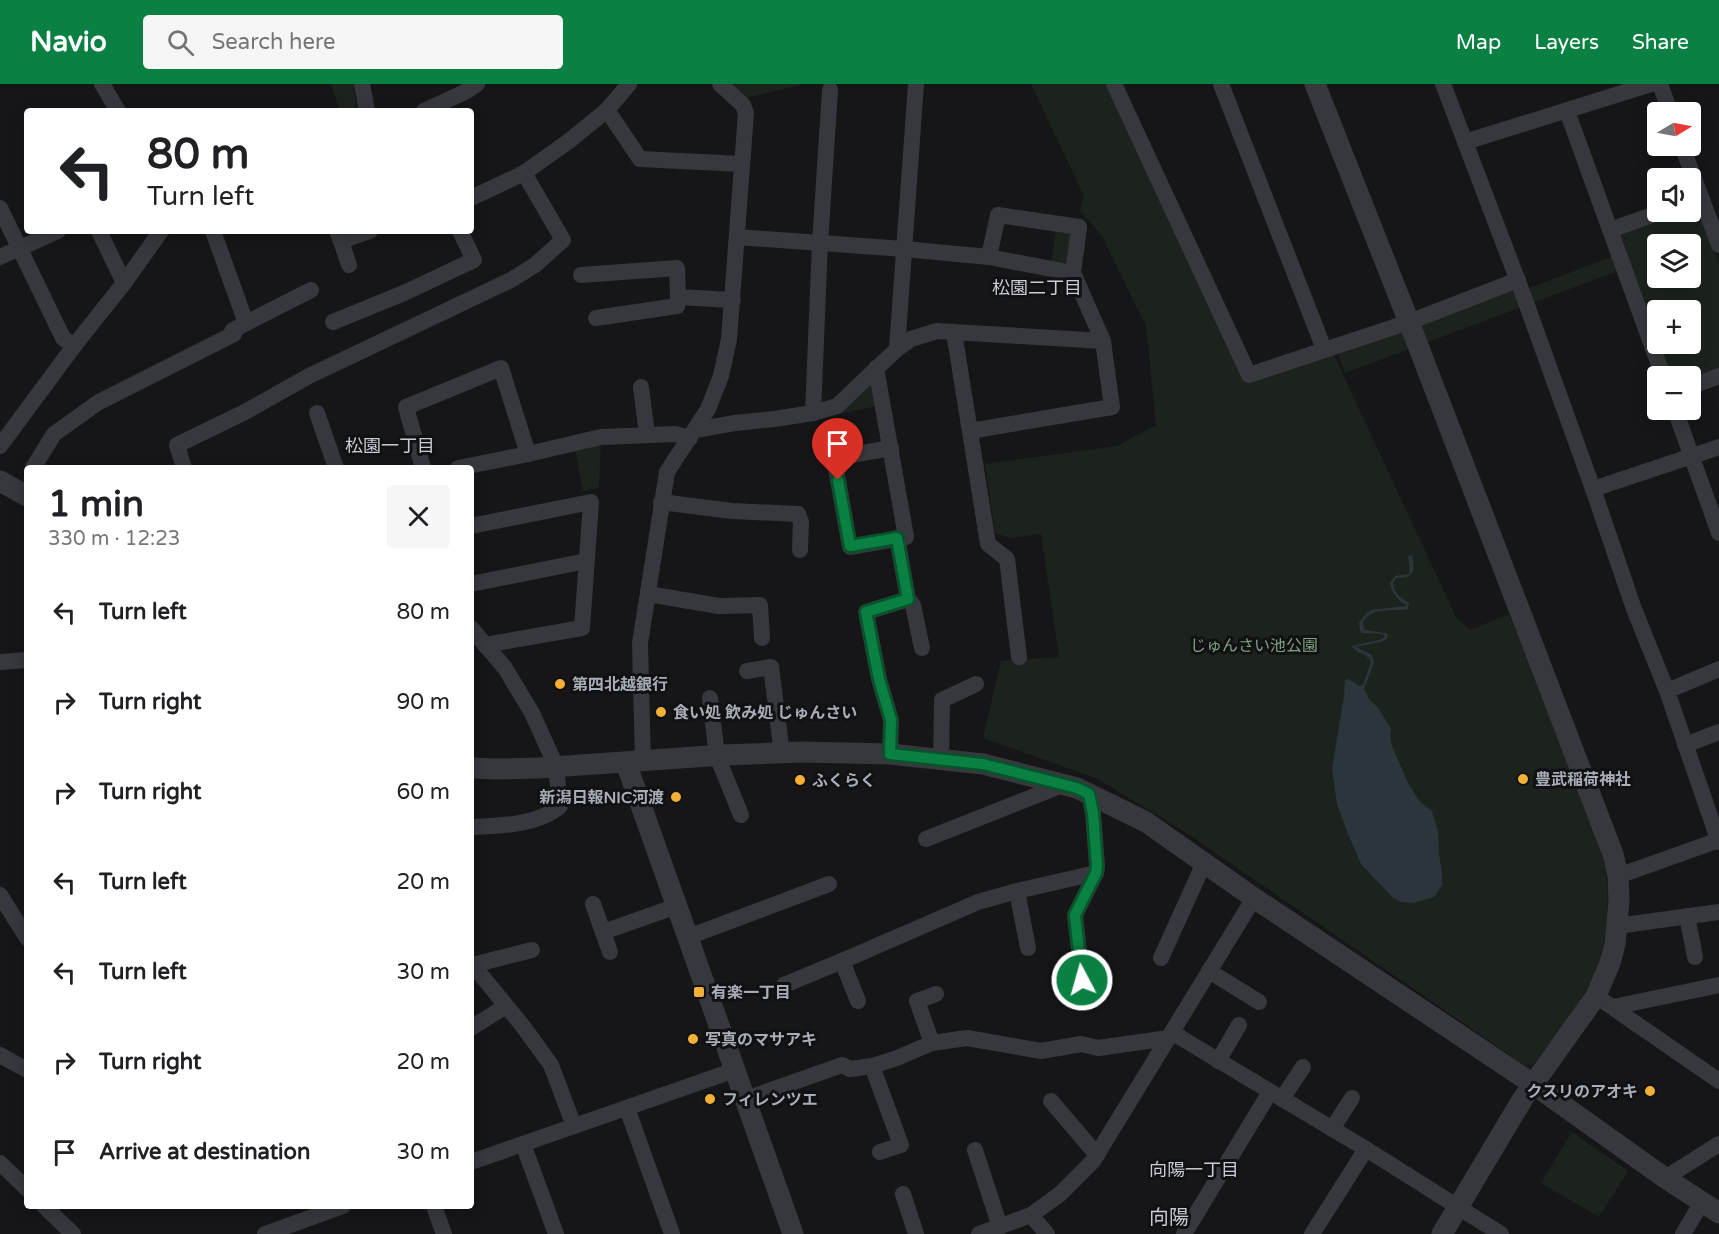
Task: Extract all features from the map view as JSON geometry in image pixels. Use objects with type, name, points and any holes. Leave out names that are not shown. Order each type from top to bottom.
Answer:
[{"type":"street","points":[[102,84],[116,108]]},
{"type":"street","points":[[362,84],[366,108]]},
{"type":"street","points":[[430,108],[477,84]]},
{"type":"street","points":[[474,197],[524,173],[571,140],[607,110],[629,84]]},
{"type":"street","points":[[720,84],[743,105],[746,113],[729,339],[721,376],[708,409],[667,472],[640,643],[635,762],[677,906],[794,1234]]},
{"type":"street","points":[[897,349],[916,84]]},
{"type":"street","points":[[1114,84],[1249,375],[1408,322],[1518,280]]},
{"type":"street","points":[[1221,84],[1324,350]]},
{"type":"street","points":[[1443,84],[1518,280],[1634,609],[1667,690],[1719,841],[1618,876]]},
{"type":"street","points":[[1465,142],[1659,84],[1666,102]]},
{"type":"street","points":[[1318,85],[1613,854],[1618,876],[1617,926],[1604,1001],[1533,1084],[1442,1234]]},
{"type":"street","points":[[813,412],[820,243],[830,90]]},
{"type":"street","points":[[607,110],[640,159],[742,164]]},
{"type":"street","points":[[1567,111],[1659,366]]},
{"type":"street","points":[[183,465],[177,445],[254,408],[309,376],[511,280],[535,265],[563,240],[524,173]]},
{"type":"street","points":[[0,208],[63,338],[74,346]]},
{"type":"street","points":[[1701,209],[1719,245]]},
{"type":"street","points":[[970,431],[1112,406],[1103,342],[1073,273],[1079,226],[998,215],[989,257]]},
{"type":"street","points":[[1610,230],[1647,217]]},
{"type":"street","points":[[0,257],[50,234]]},
{"type":"street","points":[[100,234],[124,283]]},
{"type":"street","points":[[0,446],[124,283],[158,234]]},
{"type":"street","points":[[214,234],[246,323]]},
{"type":"street","points":[[333,322],[404,293],[474,260],[461,234]]},
{"type":"street","points":[[339,236],[349,265]]},
{"type":"street","points":[[737,237],[989,257],[1073,273]]},
{"type":"street","points":[[581,275],[678,268],[677,306],[596,318]]},
{"type":"street","points":[[35,465],[54,434],[99,402],[234,334],[232,331],[311,290]]},
{"type":"street","points":[[678,297],[733,300]]},
{"type":"street","points":[[473,465],[601,437],[693,434],[735,423],[774,419],[837,406],[897,349],[911,339],[937,331],[1103,342]]},
{"type":"street","points":[[954,332],[988,544],[1007,559],[1019,657]]},
{"type":"street","points":[[422,465],[406,407],[501,368],[528,454]]},
{"type":"street","points":[[876,368],[891,448],[906,537],[850,546],[834,458],[891,448]]},
{"type":"street","points":[[1701,383],[1719,376]]},
{"type":"street","points":[[641,387],[647,434]]},
{"type":"street","points":[[318,413],[335,465]]},
{"type":"street","points":[[1679,420],[1719,533]]},
{"type":"street","points":[[1593,489],[1719,447]]},
{"type":"street","points":[[0,481],[24,488]]},
{"type":"street","points":[[474,525],[591,502],[582,628],[485,645]]},
{"type":"street","points":[[661,502],[732,511],[798,514],[801,522],[800,549]]},
{"type":"street","points":[[897,538],[908,599],[914,605],[922,648]]},
{"type":"street","points":[[474,583],[586,561]]},
{"type":"street","points":[[648,594],[719,606],[760,605],[762,638]]},
{"type":"street","points":[[890,754],[891,720],[879,679],[866,612],[908,599]]},
{"type":"street","points":[[474,632],[505,668],[532,713],[556,766],[560,806],[551,814],[506,825],[474,827]]},
{"type":"street","points":[[0,662],[24,660]]},
{"type":"street","points":[[747,671],[771,667],[782,753]]},
{"type":"street","points":[[1667,690],[1719,669]]},
{"type":"street","points":[[941,760],[942,700],[976,684]]},
{"type":"street","points":[[710,698],[717,756],[741,815]]},
{"type":"street","points":[[1685,745],[1719,732]]},
{"type":"street","points":[[474,768],[497,770],[782,753],[890,754],[983,764],[1077,788],[1146,822],[1254,898],[1533,1084],[1665,1178],[1713,1206],[1683,1234]]},
{"type":"street","points":[[926,839],[1065,784]]},
{"type":"street","points":[[1082,980],[1075,915],[1096,873],[1097,866],[1093,813],[1089,794]]},
{"type":"street","points":[[1161,958],[1204,863]]},
{"type":"street","points":[[784,985],[978,902],[1096,873]]},
{"type":"street","points":[[688,937],[829,884]]},
{"type":"street","points":[[1017,891],[1028,948]]},
{"type":"street","points":[[979,1234],[1031,1215],[1060,1194],[1097,1155],[1254,898]]},
{"type":"street","points":[[2,903],[24,934]]},
{"type":"street","points":[[593,904],[610,952]]},
{"type":"street","points":[[603,932],[677,906]]},
{"type":"street","points":[[1617,926],[1719,912]]},
{"type":"street","points":[[1687,916],[1695,957]]},
{"type":"street","points":[[474,964],[532,950]]},
{"type":"street","points":[[842,962],[858,1001]]},
{"type":"street","points":[[474,966],[551,1065],[574,1126]]},
{"type":"street","points":[[1209,971],[1259,1002]]},
{"type":"street","points":[[1604,1001],[1719,985]]},
{"type":"street","points":[[932,1043],[917,1001],[936,994]]},
{"type":"street","points":[[1604,1001],[1719,1080]]},
{"type":"street","points":[[474,1026],[506,1006]]},
{"type":"street","points":[[1218,1060],[1239,1025]]},
{"type":"street","points":[[746,1099],[842,1065],[850,1069],[872,1066],[932,1043],[967,1038],[1041,1050],[1081,1044],[1098,1048],[1171,1035],[1218,1060],[1332,1128],[1501,1234]]},
{"type":"street","points":[[0,1055],[24,1068]]},
{"type":"street","points":[[872,1066],[901,1144],[880,1152]]},
{"type":"street","points":[[1184,1234],[1276,1096],[1303,1067]]},
{"type":"street","points":[[474,1156],[523,1144],[735,1070]]},
{"type":"street","points":[[1332,1128],[1352,1098]]},
{"type":"street","points":[[1051,1101],[1097,1155]]},
{"type":"street","points":[[627,1108],[672,1234]]},
{"type":"street","points":[[523,1144],[556,1234]]},
{"type":"street","points":[[1665,1178],[1719,1144]]},
{"type":"street","points":[[1312,1234],[1366,1149]]},
{"type":"street","points":[[975,1150],[1000,1227]]},
{"type":"street","points":[[0,1163],[24,1186]]},
{"type":"street","points":[[903,1194],[916,1234]]},
{"type":"street","points":[[47,1209],[73,1234]]},
{"type":"street","points":[[265,1234],[335,1209]]},
{"type":"street","points":[[435,1209],[444,1234]]},
{"type":"street","points":[[1031,1215],[1047,1234]]},
{"type":"green space","points":[[331,84],[353,84],[357,108],[339,108]]},
{"type":"green space","points":[[729,84],[805,84],[745,98]]},
{"type":"green space","name":"じゅんさい池公園","points":[[1031,84],[1107,84],[1243,379],[1333,353],[1456,617],[1470,630],[1509,614],[1592,824],[1604,861],[1608,895],[1603,944],[1598,965],[1578,1004],[1534,1064],[1526,1066],[1188,834],[1098,779],[983,738],[1001,661],[1059,657],[1041,534],[1010,538],[995,533],[985,464],[1117,446],[1156,425],[1146,326],[1101,234],[1080,211],[1084,196]]},
{"type":"green space","points":[[1701,217],[1719,264],[1719,373],[1701,380],[1701,366],[1666,366],[1662,354],[1701,354],[1701,300],[1647,300],[1647,313],[1619,231],[1647,222],[1701,222]]},
{"type":"green space","points":[[1056,230],[1069,232],[1075,238],[1071,262],[1064,266],[1051,263]]},
{"type":"green space","points":[[1613,256],[1618,271],[1345,373],[1338,354],[1510,291],[1517,293]]},
{"type":"green space","points":[[866,382],[873,385],[877,406],[838,414]]},
{"type":"green space","points":[[601,437],[599,488],[583,491],[574,444]]},
{"type":"green space","points":[[1572,1132],[1628,1171],[1599,1217],[1541,1183]]},
{"type":"shaded area","points":[[1412,555],[1414,565],[1412,573],[1406,577],[1396,578],[1393,583],[1396,593],[1409,603],[1408,609],[1377,612],[1367,617],[1363,622],[1364,630],[1388,634],[1387,639],[1356,647],[1372,655],[1374,662],[1364,689],[1391,729],[1392,746],[1408,783],[1420,802],[1432,811],[1438,832],[1442,885],[1434,897],[1413,903],[1401,902],[1392,897],[1361,864],[1337,804],[1332,769],[1345,680],[1363,685],[1371,662],[1367,656],[1352,646],[1385,637],[1383,634],[1363,633],[1360,631],[1359,623],[1371,610],[1407,605],[1396,596],[1390,583],[1395,576],[1409,574],[1408,556]]},
{"type":"place","name":"第四北越銀行","points":[[560,684]]},
{"type":"place","name":"食い処 飲み処 じゅんさい","points":[[661,712]]},
{"type":"place","name":"豊武稲荷神社","points":[[1523,779]]},
{"type":"place","name":"ふくらく","points":[[800,780]]},
{"type":"place","name":"新潟日報NIC河渡","points":[[676,797]]},
{"type":"place","name":"有楽一丁目","points":[[699,992]]},
{"type":"place","name":"写真のマサアキ","points":[[693,1039]]},
{"type":"place","name":"クスリのアオキ","points":[[1650,1091]]},
{"type":"place","name":"フィレンツエ","points":[[710,1099]]},
{"type":"district","name":"松園二丁目","points":[[1037,288]]},
{"type":"district","name":"松園一丁目","points":[[390,446]]},
{"type":"district","name":"向陽一丁目","points":[[1194,1170]]},
{"type":"district","name":"向陽","points":[[1169,1217]]},
{"type":"route","points":[[838,480],[850,546],[897,538],[908,599],[866,612],[879,679],[891,720],[890,754],[983,764],[1077,788],[1089,794],[1093,813],[1097,866],[1096,873],[1075,915],[1082,980]]}]
